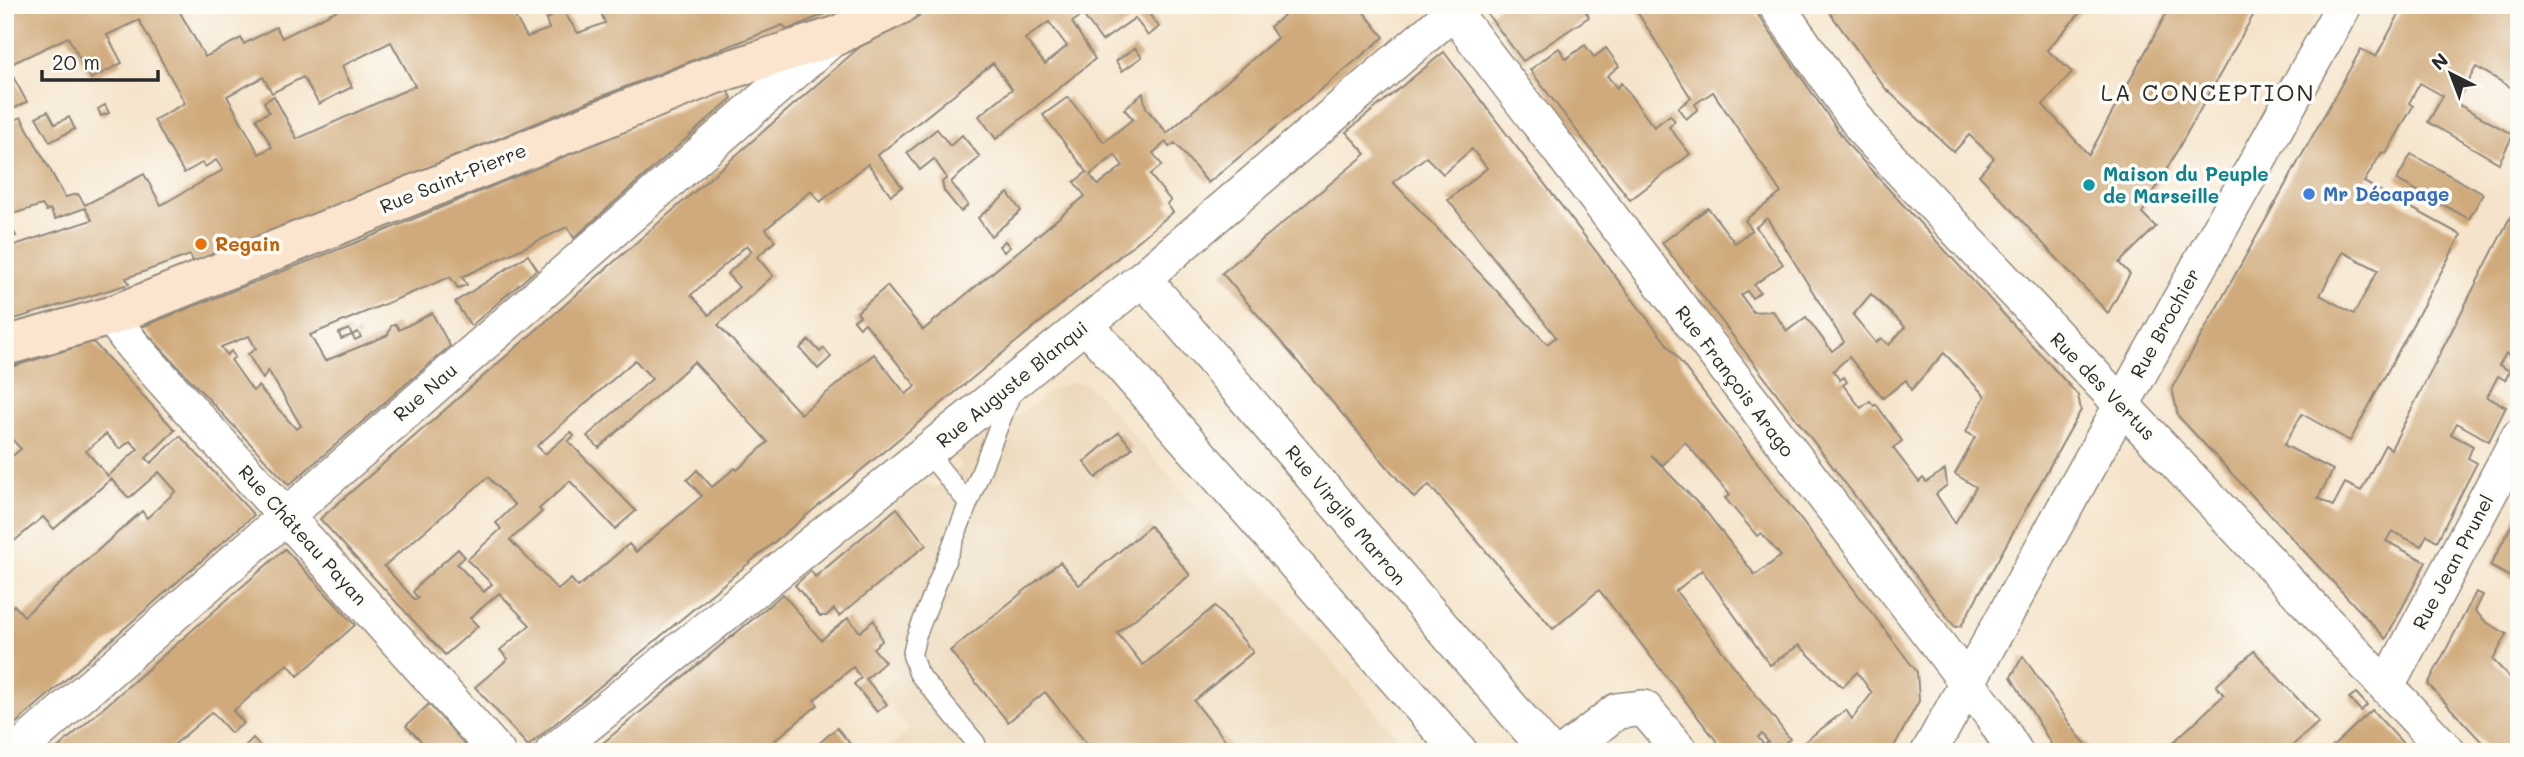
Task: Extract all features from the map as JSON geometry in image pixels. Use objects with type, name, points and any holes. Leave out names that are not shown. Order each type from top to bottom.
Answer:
[{"type":"street","name":"Rue Saint-Pierre","points":[[5,346],[111,316],[713,75],[836,36],[900,5]]},
{"type":"street","name":"Rue des Vertus","points":[[1776,5],[1866,133],[2448,752]]},
{"type":"street","name":"Rue Brochier","points":[[1929,752],[2344,5]]},
{"type":"street","name":"Rue Auguste Blanqui","points":[[553,752],[1086,325],[1457,8]]},
{"type":"street","name":"Rue François Arago","points":[[1457,8],[1991,714],[2015,752]]},
{"type":"street","name":"Rue Nau","points":[[14,752],[836,36]]},
{"type":"street","name":"Rue Virgile Marron","points":[[1143,278],[1549,752]]},
{"type":"street","name":"Rue Château Payan","points":[[111,316],[133,346],[497,752]]},
{"type":"street","points":[[1086,325],[1460,752]]},
{"type":"street","name":"Rue Jean Prunel","points":[[2387,686],[2519,437]]},
{"type":"street","points":[[1565,752],[1617,710],[1644,708],[1681,752]]},
{"type":"street","points":[[5,745],[14,752]]},
{"type":"lane","points":[[976,743],[918,673],[912,655],[916,637],[1016,381]]},
{"type":"lane","points":[[927,452],[968,503]]},
{"type":"shaded area","points":[[1069,383],[1083,383],[1095,391],[1411,752],[885,752],[909,730],[877,693],[897,676],[811,572],[913,488],[923,485],[937,487],[963,466],[955,457],[985,431],[1016,417],[1053,389]]},
{"type":"building","points":[[5,5],[176,5],[205,57],[241,38],[244,44],[276,27],[282,38],[347,5],[508,5],[527,37],[549,29],[546,19],[551,17],[542,5],[559,5],[578,33],[605,23],[598,5],[846,5],[787,30],[783,25],[597,98],[194,263],[190,255],[126,278],[129,284],[5,322],[5,248],[92,220],[85,208],[55,219],[50,209],[46,211],[42,205],[6,216],[16,236],[5,239],[5,125],[21,117],[65,197],[78,194],[85,205],[144,174],[161,205],[223,170],[216,160],[205,167],[202,163],[184,173],[167,144],[154,120],[185,103],[139,20],[107,35],[122,63],[91,79],[68,37],[7,66],[27,102],[5,113]],"holes":[[[391,42],[415,86],[297,139],[274,96],[264,102],[269,112],[256,119],[272,147],[259,154],[227,96],[263,77],[272,93],[303,77],[319,104],[352,87],[342,66]]]},
{"type":"building","points":[[264,5],[284,5],[268,13]]},
{"type":"building","points":[[943,5],[1152,5],[1146,10],[1159,27],[1148,36],[1135,18],[1102,41],[1083,15],[1072,22],[1095,59],[996,139],[979,116],[1012,89],[993,63],[878,155],[902,187],[891,195],[868,164],[820,202],[811,191],[766,229],[775,241],[757,257],[773,276],[718,325],[801,414],[874,354],[906,394],[916,386],[865,323],[860,327],[854,320],[860,316],[857,312],[887,286],[923,330],[1085,196],[1074,182],[1087,172],[1043,115],[1068,97],[1104,142],[1133,119],[1124,109],[1143,93],[1146,108],[1167,133],[1277,38],[1270,27],[1296,5],[1358,5],[1384,37],[1208,183],[1175,143],[1169,147],[1166,142],[1153,153],[1162,165],[1150,175],[1171,201],[1167,204],[1173,212],[528,746],[475,687],[508,659],[500,650],[530,625],[499,593],[470,618],[478,626],[445,655],[320,519],[870,38]],"holes":[[[1049,22],[1067,46],[1045,64],[1025,39]],[[1115,155],[1123,166],[1098,185],[1090,175]],[[747,245],[752,251],[727,274],[739,287],[709,315],[691,295]],[[635,360],[652,379],[587,436],[599,448],[694,362],[768,442],[737,470],[735,468],[712,487],[697,470],[687,480],[702,496],[636,552],[629,544],[578,587],[571,579],[558,590],[510,540],[542,512],[539,509],[570,481],[615,529],[636,511],[568,441],[574,436],[571,432],[545,454],[537,446]],[[488,477],[515,505],[496,523],[501,529],[467,560],[492,584],[484,592],[457,564],[465,557],[458,549],[419,584],[413,592],[418,598],[415,600],[384,566]]]},
{"type":"building","points":[[1500,5],[1588,5],[1584,8],[1589,17],[1523,61],[1488,15]]},
{"type":"building","points":[[1633,5],[1751,5],[1849,146],[2078,395],[2081,410],[1961,626],[1955,627],[1662,243],[1708,208],[1735,243],[1752,230],[1745,220],[1781,193],[1713,92],[1695,104],[1698,109],[1686,119],[1678,108],[1691,98]],"holes":[[[1767,218],[1844,342],[1832,351],[1806,317],[1787,331],[1773,311],[1753,312],[1741,295],[1747,291],[1752,298],[1760,292],[1754,285],[1783,264],[1756,227]],[[1871,294],[1905,327],[1889,345],[1881,338],[1876,343],[1853,315]],[[1944,353],[1985,396],[1966,432],[1975,437],[1955,474],[1976,487],[1955,523],[1936,494],[1947,485],[1945,470],[1926,482],[1923,478],[1919,482],[1893,448],[1902,441],[1876,404],[1874,406],[1870,401],[1861,408],[1843,385],[1847,382],[1844,377],[1840,380],[1833,371],[1849,357],[1883,398],[1906,380],[1911,390]]]},
{"type":"building","points":[[1824,5],[2087,5],[2047,50],[2072,72],[2043,105],[2089,155],[2171,5],[2259,5],[2142,213],[2156,227],[2119,263],[2130,274],[2108,313],[1979,175],[1994,158],[1969,135],[1954,152],[1885,88]]},
{"type":"building","points":[[2404,5],[2519,5],[2519,92],[2476,67],[2456,103],[2513,135],[2499,163],[2428,122],[2443,96],[2420,83],[2409,103],[2413,106],[2386,154],[2382,152],[2364,182],[2461,235],[2350,441],[2302,414],[2284,445],[2333,470],[2318,498],[2333,506],[2345,483],[2361,491],[2385,445],[2391,449],[2519,200],[2519,360],[2506,353],[2499,365],[2510,371],[2505,380],[2498,376],[2487,397],[2506,407],[2489,441],[2457,423],[2451,434],[2473,446],[2468,458],[2477,463],[2437,541],[2427,535],[2421,546],[2392,531],[2386,541],[2426,562],[2386,639],[2178,416],[2172,388],[2361,49],[2376,57]],"holes":[[[2343,252],[2378,270],[2354,314],[2320,295]]]},
{"type":"building","points":[[1585,45],[1594,57],[1606,48],[1619,66],[1607,76],[1617,88],[1621,83],[1654,127],[1670,115],[1675,121],[1669,127],[1690,154],[1630,200],[1530,70],[1559,48],[1566,59]]},
{"type":"building","points":[[1135,48],[1142,57],[1122,71],[1116,61]]},
{"type":"building","points":[[1444,52],[1917,672],[1919,701],[1891,752],[1791,752],[1846,710],[1852,719],[1872,693],[1857,672],[1842,687],[1799,645],[1770,665],[1702,570],[1676,591],[1790,739],[1773,752],[1725,752],[1599,590],[1553,629],[1429,485],[1414,498],[1222,273],[1366,154],[1346,132]],"holes":[[[1472,149],[1487,168],[1448,200],[1556,337],[1547,344],[1393,182],[1426,157],[1443,174]],[[1685,442],[1730,495],[1725,498],[1757,536],[1761,533],[1781,556],[1755,575],[1707,513],[1651,455],[1663,465]],[[1762,734],[1768,742],[1764,745],[1758,737]]]},
{"type":"building","points":[[727,89],[732,98],[574,238],[567,227],[462,277],[467,285],[458,288],[450,277],[310,335],[325,361],[388,335],[391,326],[396,324],[399,330],[432,313],[450,346],[289,485],[141,327],[365,239]],"holes":[[[249,336],[256,349],[248,354],[263,379],[268,370],[301,426],[296,429],[258,386],[253,391],[231,360],[235,357],[231,351],[227,355],[221,347]]]},
{"type":"building","points":[[105,105],[109,113],[101,116],[98,109]]},
{"type":"building","points":[[48,111],[55,124],[69,117],[75,129],[50,142],[36,117]]},
{"type":"building","points":[[937,129],[950,146],[962,135],[980,157],[951,182],[968,205],[961,212],[944,191],[942,182],[947,178],[934,159],[920,170],[907,153]]},
{"type":"building","points":[[2411,154],[2483,194],[2469,219],[2397,180]]},
{"type":"building","points":[[1008,193],[1021,211],[991,236],[978,218]]},
{"type":"building","points":[[1005,241],[1010,247],[1004,252],[999,246]]},
{"type":"building","points":[[528,255],[537,269],[471,326],[455,302]]},
{"type":"building","points":[[349,329],[352,335],[341,339],[339,333]]},
{"type":"building","points":[[358,332],[361,337],[355,340],[352,335]]},
{"type":"building","points":[[809,340],[820,352],[824,348],[831,357],[818,369],[800,348]]},
{"type":"building","points":[[93,342],[175,430],[146,458],[151,463],[180,436],[254,515],[15,724],[5,713],[5,613],[14,605],[24,616],[142,511],[147,518],[176,491],[159,472],[129,498],[111,479],[54,529],[43,517],[12,543],[9,540],[5,543],[5,462],[21,449],[5,432],[5,369]],"holes":[[[106,434],[120,449],[130,441],[138,449],[108,476],[86,451]]]},
{"type":"building","points":[[1119,432],[1132,448],[1096,478],[1084,462]]},
{"type":"building","points":[[897,508],[926,545],[839,616],[834,609],[826,616],[820,616],[795,585],[811,571],[815,577]]},
{"type":"building","points":[[2519,511],[2518,555],[2519,582],[2490,566]]},
{"type":"building","points":[[1150,526],[1190,575],[1117,633],[1143,665],[1215,606],[1253,652],[1194,701],[1235,752],[1079,752],[1088,745],[1045,692],[1008,722],[950,651],[1060,562],[1079,585]]},
{"type":"building","points":[[285,549],[355,625],[298,676],[288,664],[233,711],[244,723],[231,733],[212,712],[166,752],[53,752]]},
{"type":"building","points":[[2476,592],[2483,595],[2475,611],[2486,622],[2507,634],[2493,660],[2519,687],[2519,752],[2491,752],[2428,684]]},
{"type":"building","points":[[783,594],[821,640],[848,618],[860,632],[874,620],[882,641],[873,648],[885,662],[866,679],[887,704],[877,712],[854,684],[861,678],[853,667],[814,700],[818,705],[768,746],[773,752],[592,752]]},
{"type":"building","points":[[2254,651],[2319,722],[2285,752],[2274,749],[2271,752],[2163,752],[2224,695],[2216,686]]},
{"type":"building","points":[[2023,656],[2077,734],[2093,752],[2056,752],[2011,677]]},
{"type":"building","points":[[2356,693],[2367,705],[2361,711],[2349,698]]},
{"type":"building","points":[[429,704],[472,752],[410,752],[421,741],[406,726]]},
{"type":"building","points":[[2372,710],[2411,752],[2327,752]]},
{"type":"building","points":[[837,728],[857,752],[811,750]]},
{"type":"building","points":[[253,738],[265,752],[248,752],[244,747]]},
{"type":"place","name":"Maison du Peuple de Marseille","points":[[2089,185]]},
{"type":"place","name":"Mr Décapage","points":[[2309,194]]},
{"type":"place","name":"Regain","points":[[201,244]]},
{"type":"district","name":"LA CONCEPTION","points":[[2208,93]]}]
